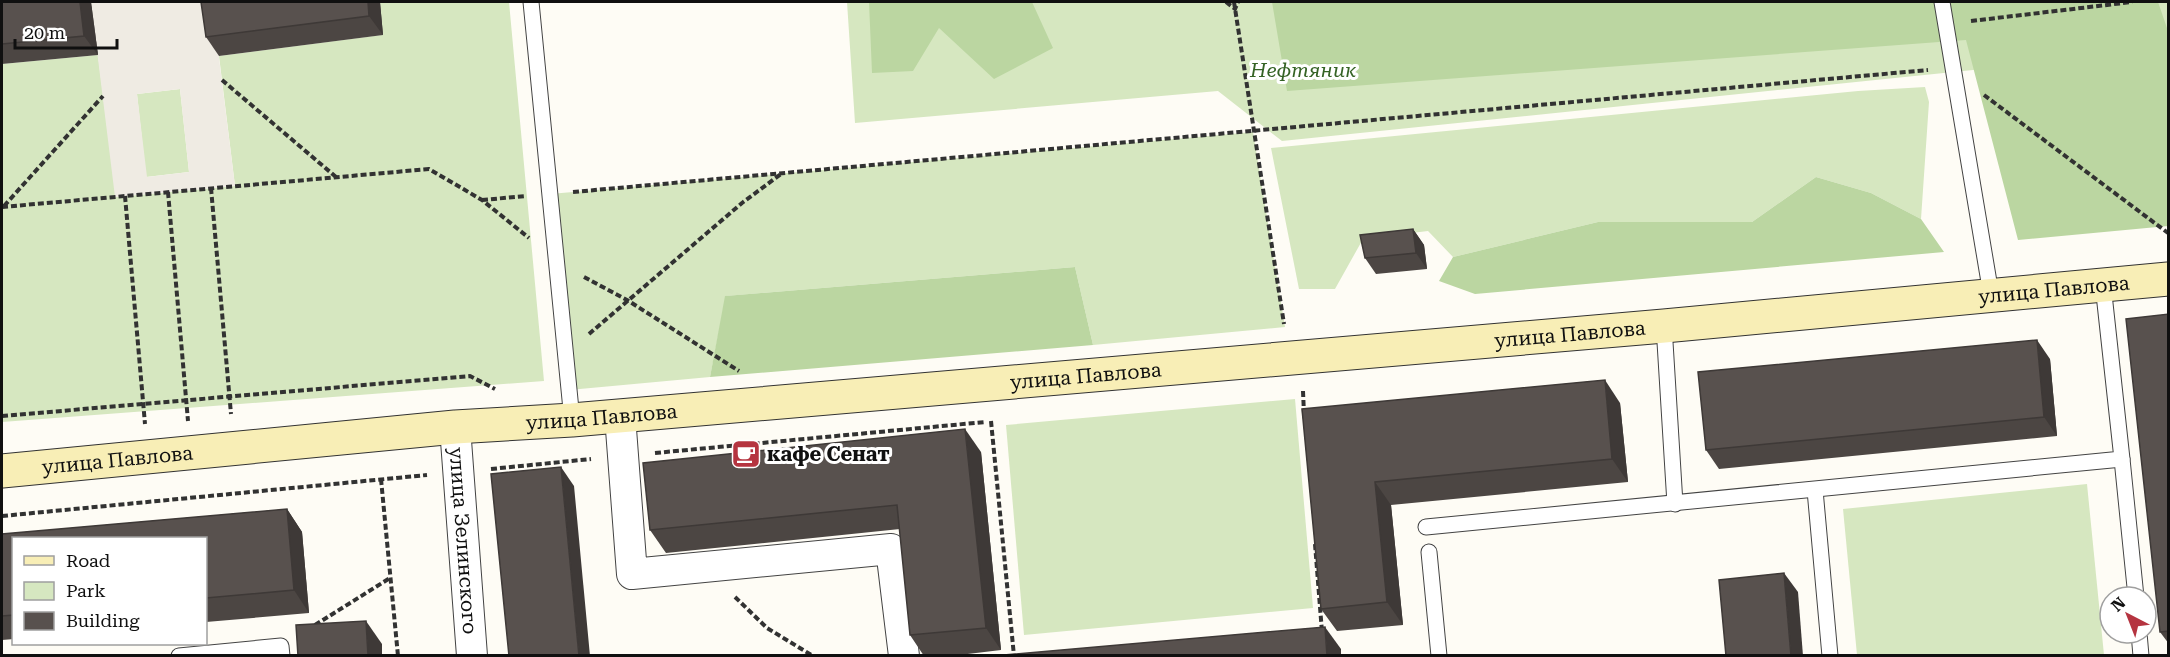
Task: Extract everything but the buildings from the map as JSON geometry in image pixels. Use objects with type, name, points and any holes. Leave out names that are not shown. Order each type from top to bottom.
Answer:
[{"type":"street","name":"улица Павлова","points":[[2,471],[455,427],[620,416],[1664,326],[2169,279]]},
{"type":"street","points":[[620,416],[632,574],[891,549],[904,656]]},
{"type":"street","name":"улица Зелинского","points":[[455,427],[472,656]]},
{"type":"lane","points":[[531,2],[572,420]]},
{"type":"lane","points":[[1942,2],[1991,294]]},
{"type":"lane","points":[[2103,285],[2135,585]]},
{"type":"lane","points":[[1664,326],[1675,504]]},
{"type":"lane","points":[[1426,527],[2122,459]]},
{"type":"lane","points":[[1815,490],[1830,656]]},
{"type":"lane","points":[[1429,552],[1438,656]]},
{"type":"lane","points":[[179,656],[281,651]]},
{"type":"path","points":[[1226,2],[1235,9]]},
{"type":"path","points":[[1236,2],[1235,9],[1253,132],[1289,357],[1302,391],[1305,426]]},
{"type":"path","points":[[1946,24],[2132,2]]},
{"type":"path","points":[[482,200],[1954,70],[2169,233]]},
{"type":"path","points":[[222,80],[337,177]]},
{"type":"path","points":[[2,207],[103,96]]},
{"type":"path","points":[[2,207],[429,169],[482,200],[557,263],[627,300],[745,374]]},
{"type":"path","points":[[566,354],[742,203],[782,173]]},
{"type":"path","points":[[211,188],[234,450]]},
{"type":"path","points":[[168,192],[191,454]]},
{"type":"path","points":[[125,196],[146,458]]},
{"type":"path","points":[[2,516],[991,421],[1014,656]]},
{"type":"path","points":[[381,480],[398,656]]},
{"type":"path","points":[[1314,533],[1322,640]]},
{"type":"path","points":[[281,651],[390,578]]},
{"type":"path","points":[[733,595],[767,628],[813,656]]},
{"type":"green space","points":[[380,2],[509,2],[544,381],[2,422],[2,64],[98,55],[116,197],[235,186],[219,56],[382,35]]},
{"type":"green space","name":"Нефтяник","points":[[847,2],[2168,2],[2168,50],[1282,141],[1218,91],[855,123]]},
{"type":"green space","points":[[869,2],[1032,2],[1053,48],[994,79],[939,28],[913,71],[872,73]]},
{"type":"green space","points":[[1272,2],[2158,2],[2168,31],[2168,226],[2018,240],[1966,40],[1287,91]]},
{"type":"green space","points":[[1925,87],[1929,102],[1921,219],[1871,193],[1816,177],[1752,222],[1598,222],[1453,257],[1428,231],[1363,239],[1335,289],[1299,289],[1271,148],[1858,91]]},
{"type":"green space","points":[[180,89],[189,172],[146,177],[137,94]]},
{"type":"green space","points":[[1253,132],[1285,327],[1093,345],[1075,267],[726,296],[710,377],[569,390],[550,194]]},
{"type":"green space","points":[[1816,177],[1871,193],[1921,219],[1944,252],[1475,294],[1439,281],[1453,257],[1598,222],[1752,222]]},
{"type":"green space","points":[[1075,267],[1093,345],[710,377],[725,296]]},
{"type":"green space","points":[[1295,399],[1313,608],[1024,635],[1006,425]]},
{"type":"green space","points":[[2087,484],[2098,595],[2098,645],[2103,645],[2104,655],[1857,655],[1843,509]]},
{"type":"shaded area","points":[[91,2],[212,2],[235,186],[115,197]],"holes":[[[180,89],[189,172],[147,177],[137,94]]]},
{"type":"place","name":"кафе Сенат","points":[[746,454]]}]
